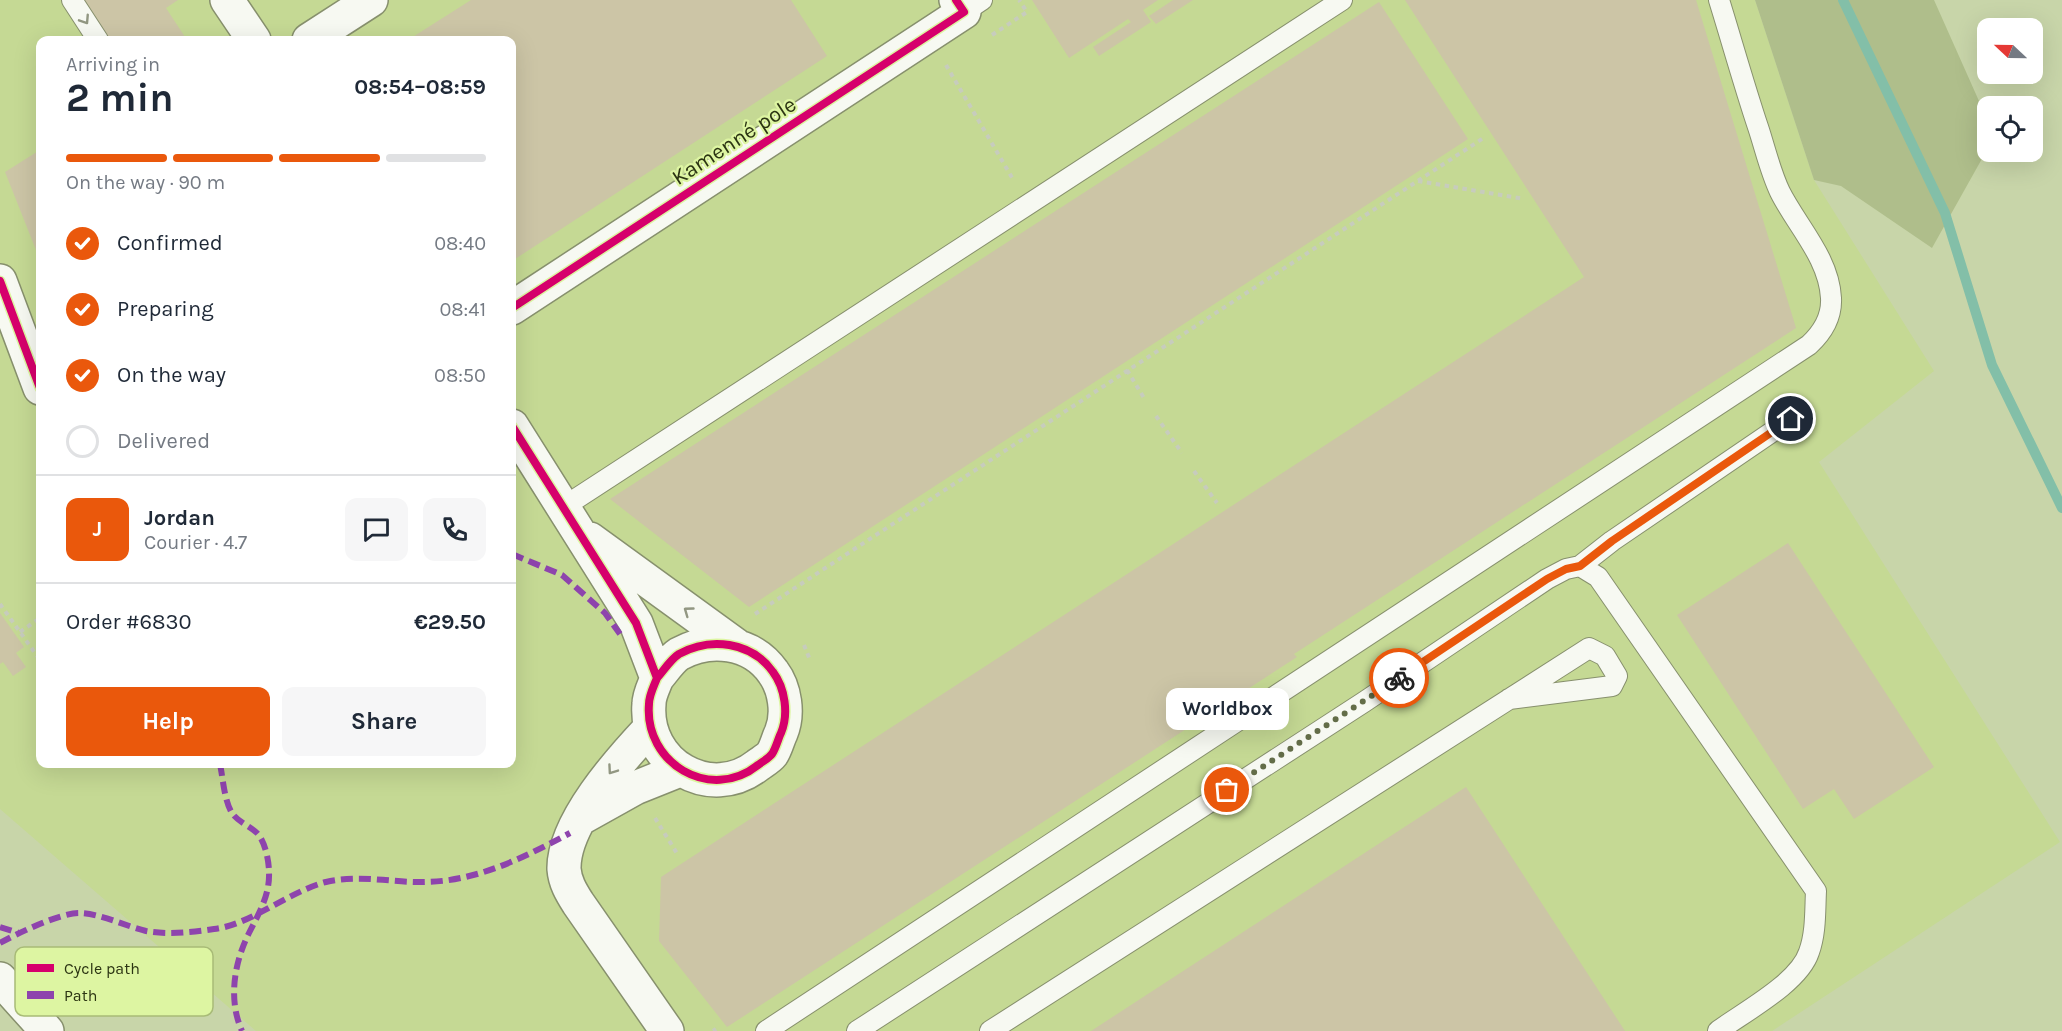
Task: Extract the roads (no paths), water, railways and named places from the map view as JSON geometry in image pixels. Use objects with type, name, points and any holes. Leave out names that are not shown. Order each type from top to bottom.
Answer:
[{"type":"street","points":[[227,0],[251,36]]},
{"type":"street","points":[[315,36],[371,0]]},
{"type":"street","name":"Kamenné pole","points":[[516,305],[967,4]]},
{"type":"street","points":[[0,281],[36,377]]},
{"type":"street","points":[[517,445],[569,519],[636,624],[657,678]]},
{"type":"street","points":[[569,519],[736,645],[754,653],[774,672],[784,696],[785,723],[772,754],[746,775],[712,781],[680,770],[661,753],[650,728],[649,702],[657,678],[677,655],[705,644],[736,645]]},
{"type":"street","points":[[650,728],[615,765],[570,833],[564,868],[567,884],[667,1031]]},
{"type":"street","points":[[581,818],[635,788],[680,770]]},
{"type":"street","points":[[0,979],[15,996]]},
{"type":"lane","points":[[72,0],[95,36]]},
{"type":"lane","points":[[569,519],[1342,0]]},
{"type":"lane","points":[[766,1031],[1799,352],[1821,334],[1828,318],[1831,299],[1828,279],[1802,226],[1777,183],[1719,0]]},
{"type":"lane","points":[[857,1031],[1364,702],[1547,579],[1566,569],[1580,566],[1612,541],[1791,419]]},
{"type":"lane","points":[[1580,566],[1598,577],[1816,891],[1809,953],[1791,978],[1718,1031]]},
{"type":"lane","points":[[990,1031],[1509,699],[1589,648],[1605,656],[1617,676],[1612,686],[1509,699]]},
{"type":"waterway","points":[[1843,0],[1945,213],[1992,365],[2062,508]]},
{"type":"place","name":"Worldbox","points":[[1227,790]]}]
